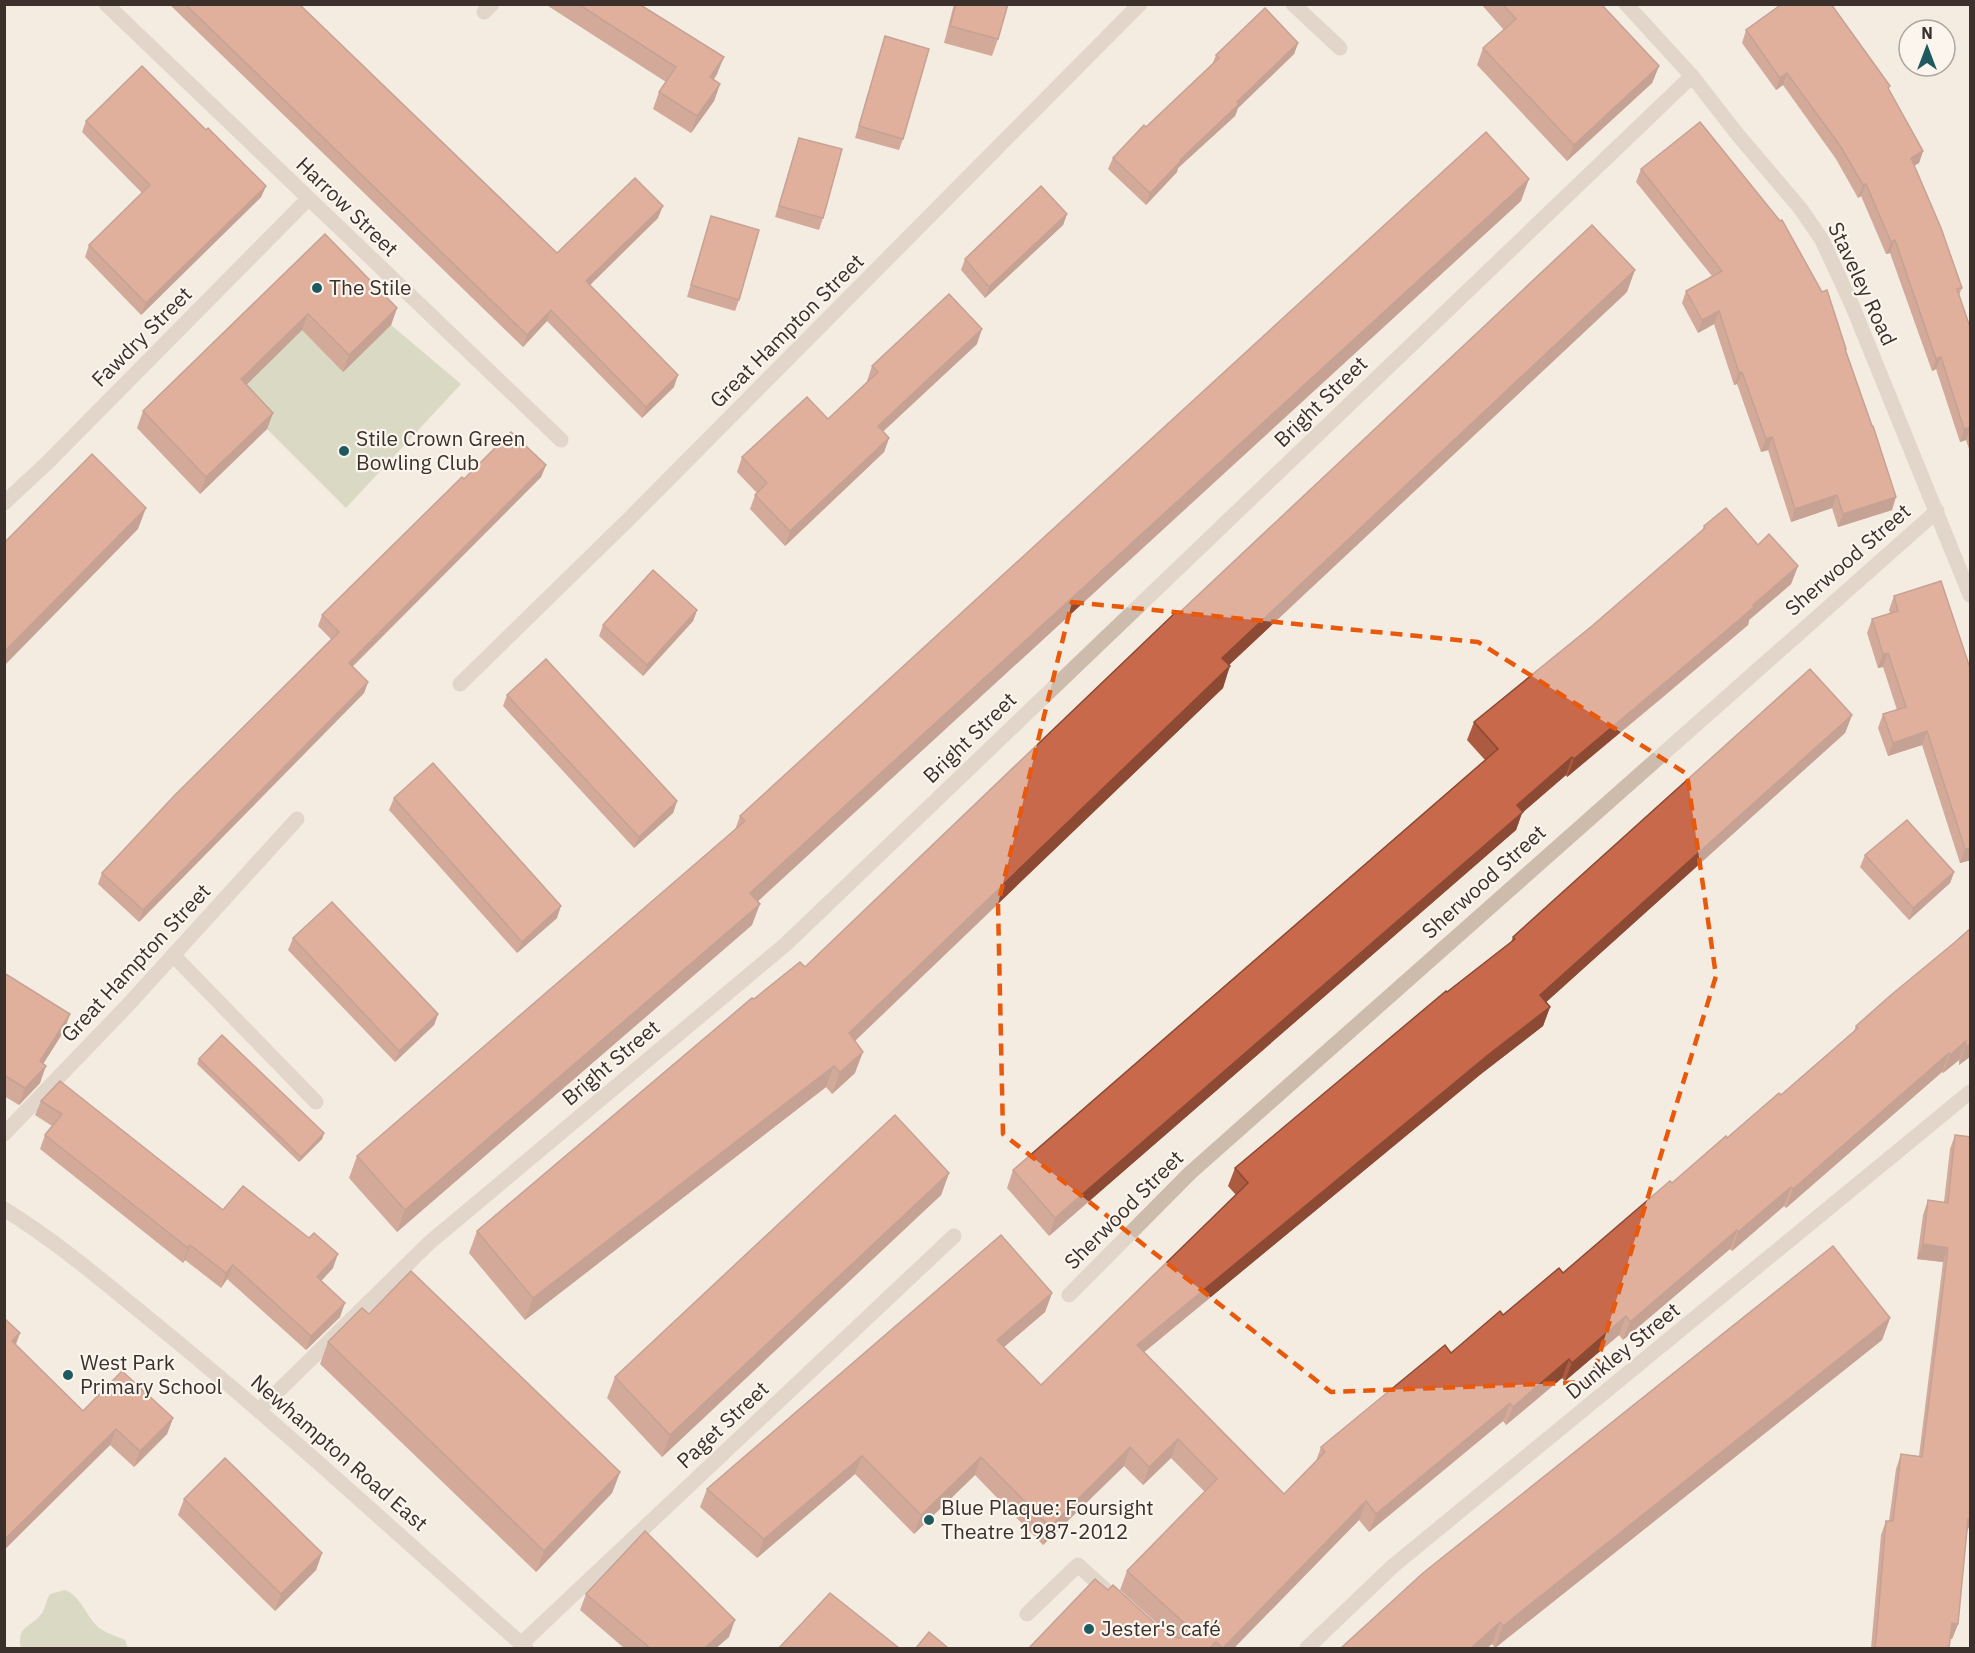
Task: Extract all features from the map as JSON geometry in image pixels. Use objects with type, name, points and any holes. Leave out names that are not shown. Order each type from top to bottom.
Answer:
[{"type":"street","name":"Harrow Street","points":[[106,4],[561,440]]},
{"type":"street","name":"Great Hampton Street","points":[[460,684],[632,516],[1140,4]]},
{"type":"street","points":[[1293,4],[1340,48]]},
{"type":"street","name":"Staveley Road","points":[[1626,4],[1692,76],[1800,208],[1822,240],[1852,305],[1971,595]]},
{"type":"street","name":"Bright Street","points":[[259,1410],[429,1243],[786,944],[1692,76]]},
{"type":"street","name":"Fawdry Street","points":[[4,503],[47,463],[308,199]]},
{"type":"street","name":"Sherwood Street","points":[[1069,1295],[1190,1173],[1772,654],[1937,511]]},
{"type":"street","name":"Great Hampton Street","points":[[4,1134],[127,1006],[297,819]]},
{"type":"street","points":[[173,955],[316,1102]]},
{"type":"street","name":"Dunkley Street","points":[[1307,1648],[1393,1566],[1971,1092]]},
{"type":"street","name":"Newhampton Road East","points":[[4,1209],[28,1224],[107,1284],[259,1410],[524,1646]]},
{"type":"street","name":"Paget Street","points":[[524,1646],[954,1236]]},
{"type":"street","points":[[1027,1614],[1077,1565],[1120,1603]]},
{"type":"highlighted area","points":[[1072,602],[1478,642],[1687,774],[1716,976],[1591,1382],[1331,1392],[1003,1134],[998,904]]},
{"type":"green space","name":"Stile Crown Green Bowling Club","points":[[391,325],[461,384],[346,508],[232,394],[302,330]]},
{"type":"green space","points":[[65,1590],[79,1601],[98,1627],[125,1640],[128,1648],[21,1648],[20,1641],[23,1631],[42,1613],[50,1594]]},
{"type":"building","points":[[185,4],[299,4],[557,253],[635,178],[663,206],[586,281],[678,375],[646,407],[551,310],[527,335]]},
{"type":"building","points":[[578,4],[639,4],[724,57],[710,77],[720,84],[697,116],[659,92],[676,67]]},
{"type":"building","points":[[956,4],[1008,4],[998,39],[950,26]]},
{"type":"building","points":[[1502,4],[1601,4],[1659,66],[1574,145],[1483,48],[1516,19]]},
{"type":"building","points":[[1782,4],[1831,4],[1890,86],[1888,88],[1923,151],[1911,158],[1941,228],[1962,288],[1957,289],[1971,330],[1971,427],[1964,429],[1941,357],[1936,359],[1895,240],[1891,242],[1866,184],[1863,185],[1841,147],[1787,73],[1780,78],[1746,30]]},
{"type":"building","points":[[1265,8],[1298,43],[1237,102],[1239,104],[1180,160],[1150,193],[1113,158],[1144,125],[1146,127],[1219,58],[1216,55]]},
{"type":"building","points":[[885,36],[929,49],[903,139],[859,126]]},
{"type":"building","points":[[142,66],[266,186],[146,303],[89,245],[150,185],[86,121]]},
{"type":"building","points":[[1700,122],[1780,221],[1782,220],[1822,292],[1827,290],[1896,497],[1843,514],[1837,495],[1795,509],[1772,437],[1766,439],[1742,372],[1739,373],[1719,311],[1702,320],[1686,291],[1722,271],[1641,169]]},
{"type":"building","points":[[1486,132],[1529,179],[750,893],[760,904],[405,1210],[357,1156],[745,821],[740,816]]},
{"type":"building","points":[[799,138],[842,149],[823,218],[779,206]]},
{"type":"building","points":[[1041,186],[1067,214],[989,287],[965,259]]},
{"type":"building","points":[[711,216],[759,230],[739,300],[691,285]]},
{"type":"building","points":[[1592,225],[1635,270],[1222,658],[1230,666],[849,1033],[863,1052],[840,1072],[834,1066],[533,1298],[477,1231],[752,998],[754,999],[800,962],[805,967],[1177,611],[1179,613]]},
{"type":"building","points":[[325,234],[397,308],[349,355],[308,314],[241,379],[273,413],[206,477],[143,411]]},
{"type":"building","points":[[949,294],[982,329],[878,426],[889,438],[790,531],[755,495],[767,483],[742,457],[807,397],[828,419],[878,372],[872,366]]},
{"type":"building","points":[[511,432],[546,465],[349,663],[368,682],[143,910],[102,873],[175,795],[339,632],[322,615]]},
{"type":"building","points":[[92,454],[146,508],[4,652],[4,543]]},
{"type":"building","points":[[1726,508],[1758,545],[1769,534],[1798,566],[1753,605],[1754,607],[1517,805],[1523,812],[1055,1218],[1013,1170],[1498,749],[1474,722],[1592,626]]},
{"type":"building","points":[[653,570],[697,610],[647,665],[603,625]]},
{"type":"building","points":[[1941,581],[1971,671],[1971,848],[1965,849],[1927,731],[1893,743],[1883,714],[1906,707],[1888,653],[1883,654],[1872,619],[1898,611],[1894,596]]},
{"type":"building","points":[[546,659],[677,801],[639,837],[507,695]]},
{"type":"building","points":[[1810,669],[1852,715],[1540,995],[1550,1007],[1488,1055],[1137,1345],[1284,1494],[1325,1452],[1321,1447],[1445,1345],[1451,1353],[1500,1311],[1503,1315],[1559,1268],[1563,1273],[1670,1181],[1672,1183],[1779,1093],[1781,1095],[1858,1028],[1856,1026],[1891,995],[1971,928],[1971,1043],[1965,1047],[1966,1041],[1950,1055],[1949,1053],[1793,1189],[1791,1187],[1738,1232],[1737,1230],[1630,1322],[1626,1316],[1572,1363],[1569,1359],[1513,1407],[1510,1403],[1376,1514],[1366,1501],[1223,1648],[1216,1642],[1210,1648],[1029,1648],[1095,1579],[1108,1590],[1113,1585],[1170,1637],[1180,1638],[1186,1632],[1184,1623],[1127,1571],[1217,1479],[1178,1439],[1149,1467],[1130,1447],[1050,1527],[981,1457],[921,1515],[862,1456],[764,1539],[707,1489],[1001,1235],[1052,1293],[997,1340],[1041,1385],[1248,1183],[1235,1168],[1446,991],[1515,939],[1513,937]]},
{"type":"building","points":[[433,763],[561,906],[522,942],[394,798]]},
{"type":"building","points":[[1907,820],[1954,872],[1913,908],[1865,855]]},
{"type":"building","points":[[332,902],[438,1014],[399,1051],[293,938]]},
{"type":"building","points":[[4,973],[70,1014],[40,1061],[46,1066],[25,1088],[4,1075]]},
{"type":"building","points":[[222,1035],[324,1133],[301,1157],[199,1059]]},
{"type":"building","points":[[60,1081],[223,1210],[243,1186],[309,1238],[314,1233],[338,1254],[317,1277],[345,1303],[311,1336],[233,1265],[226,1273],[190,1245],[188,1248],[45,1135],[62,1114],[41,1101]]},
{"type":"building","points":[[895,1115],[949,1173],[670,1435],[615,1377]]},
{"type":"building","points":[[1955,1135],[1971,1137],[1971,1519],[1968,1519],[1958,1624],[1952,1623],[1949,1648],[1875,1648],[1886,1521],[1893,1521],[1901,1454],[1922,1457],[1948,1248],[1923,1244],[1928,1200],[1948,1203]]},
{"type":"building","points":[[1833,1246],[1890,1318],[1503,1626],[1500,1622],[1471,1648],[1341,1648],[1423,1573]]},
{"type":"building","points":[[411,1271],[620,1472],[544,1551],[328,1342],[362,1308],[369,1314]]},
{"type":"building","points":[[4,1318],[20,1333],[12,1341],[83,1411],[122,1371],[173,1418],[140,1451],[116,1429],[4,1540]]},
{"type":"building","points":[[225,1458],[322,1553],[281,1594],[184,1499]]},
{"type":"building","points":[[645,1531],[735,1620],[705,1648],[650,1648],[586,1594]]},
{"type":"building","points":[[830,1593],[899,1648],[779,1648]]},
{"type":"building","points":[[929,1632],[948,1648],[916,1648]]},
{"type":"place","name":"The Stile","points":[[317,288]]},
{"type":"place","name":"Stile Crown Green Bowling Club","points":[[344,451]]},
{"type":"place","name":"West Park Primary School","points":[[68,1375]]},
{"type":"place","name":"Blue Plaque: Foursight Theatre 1987-2012","points":[[929,1520]]},
{"type":"place","name":"Jester's café","points":[[1089,1629]]}]
